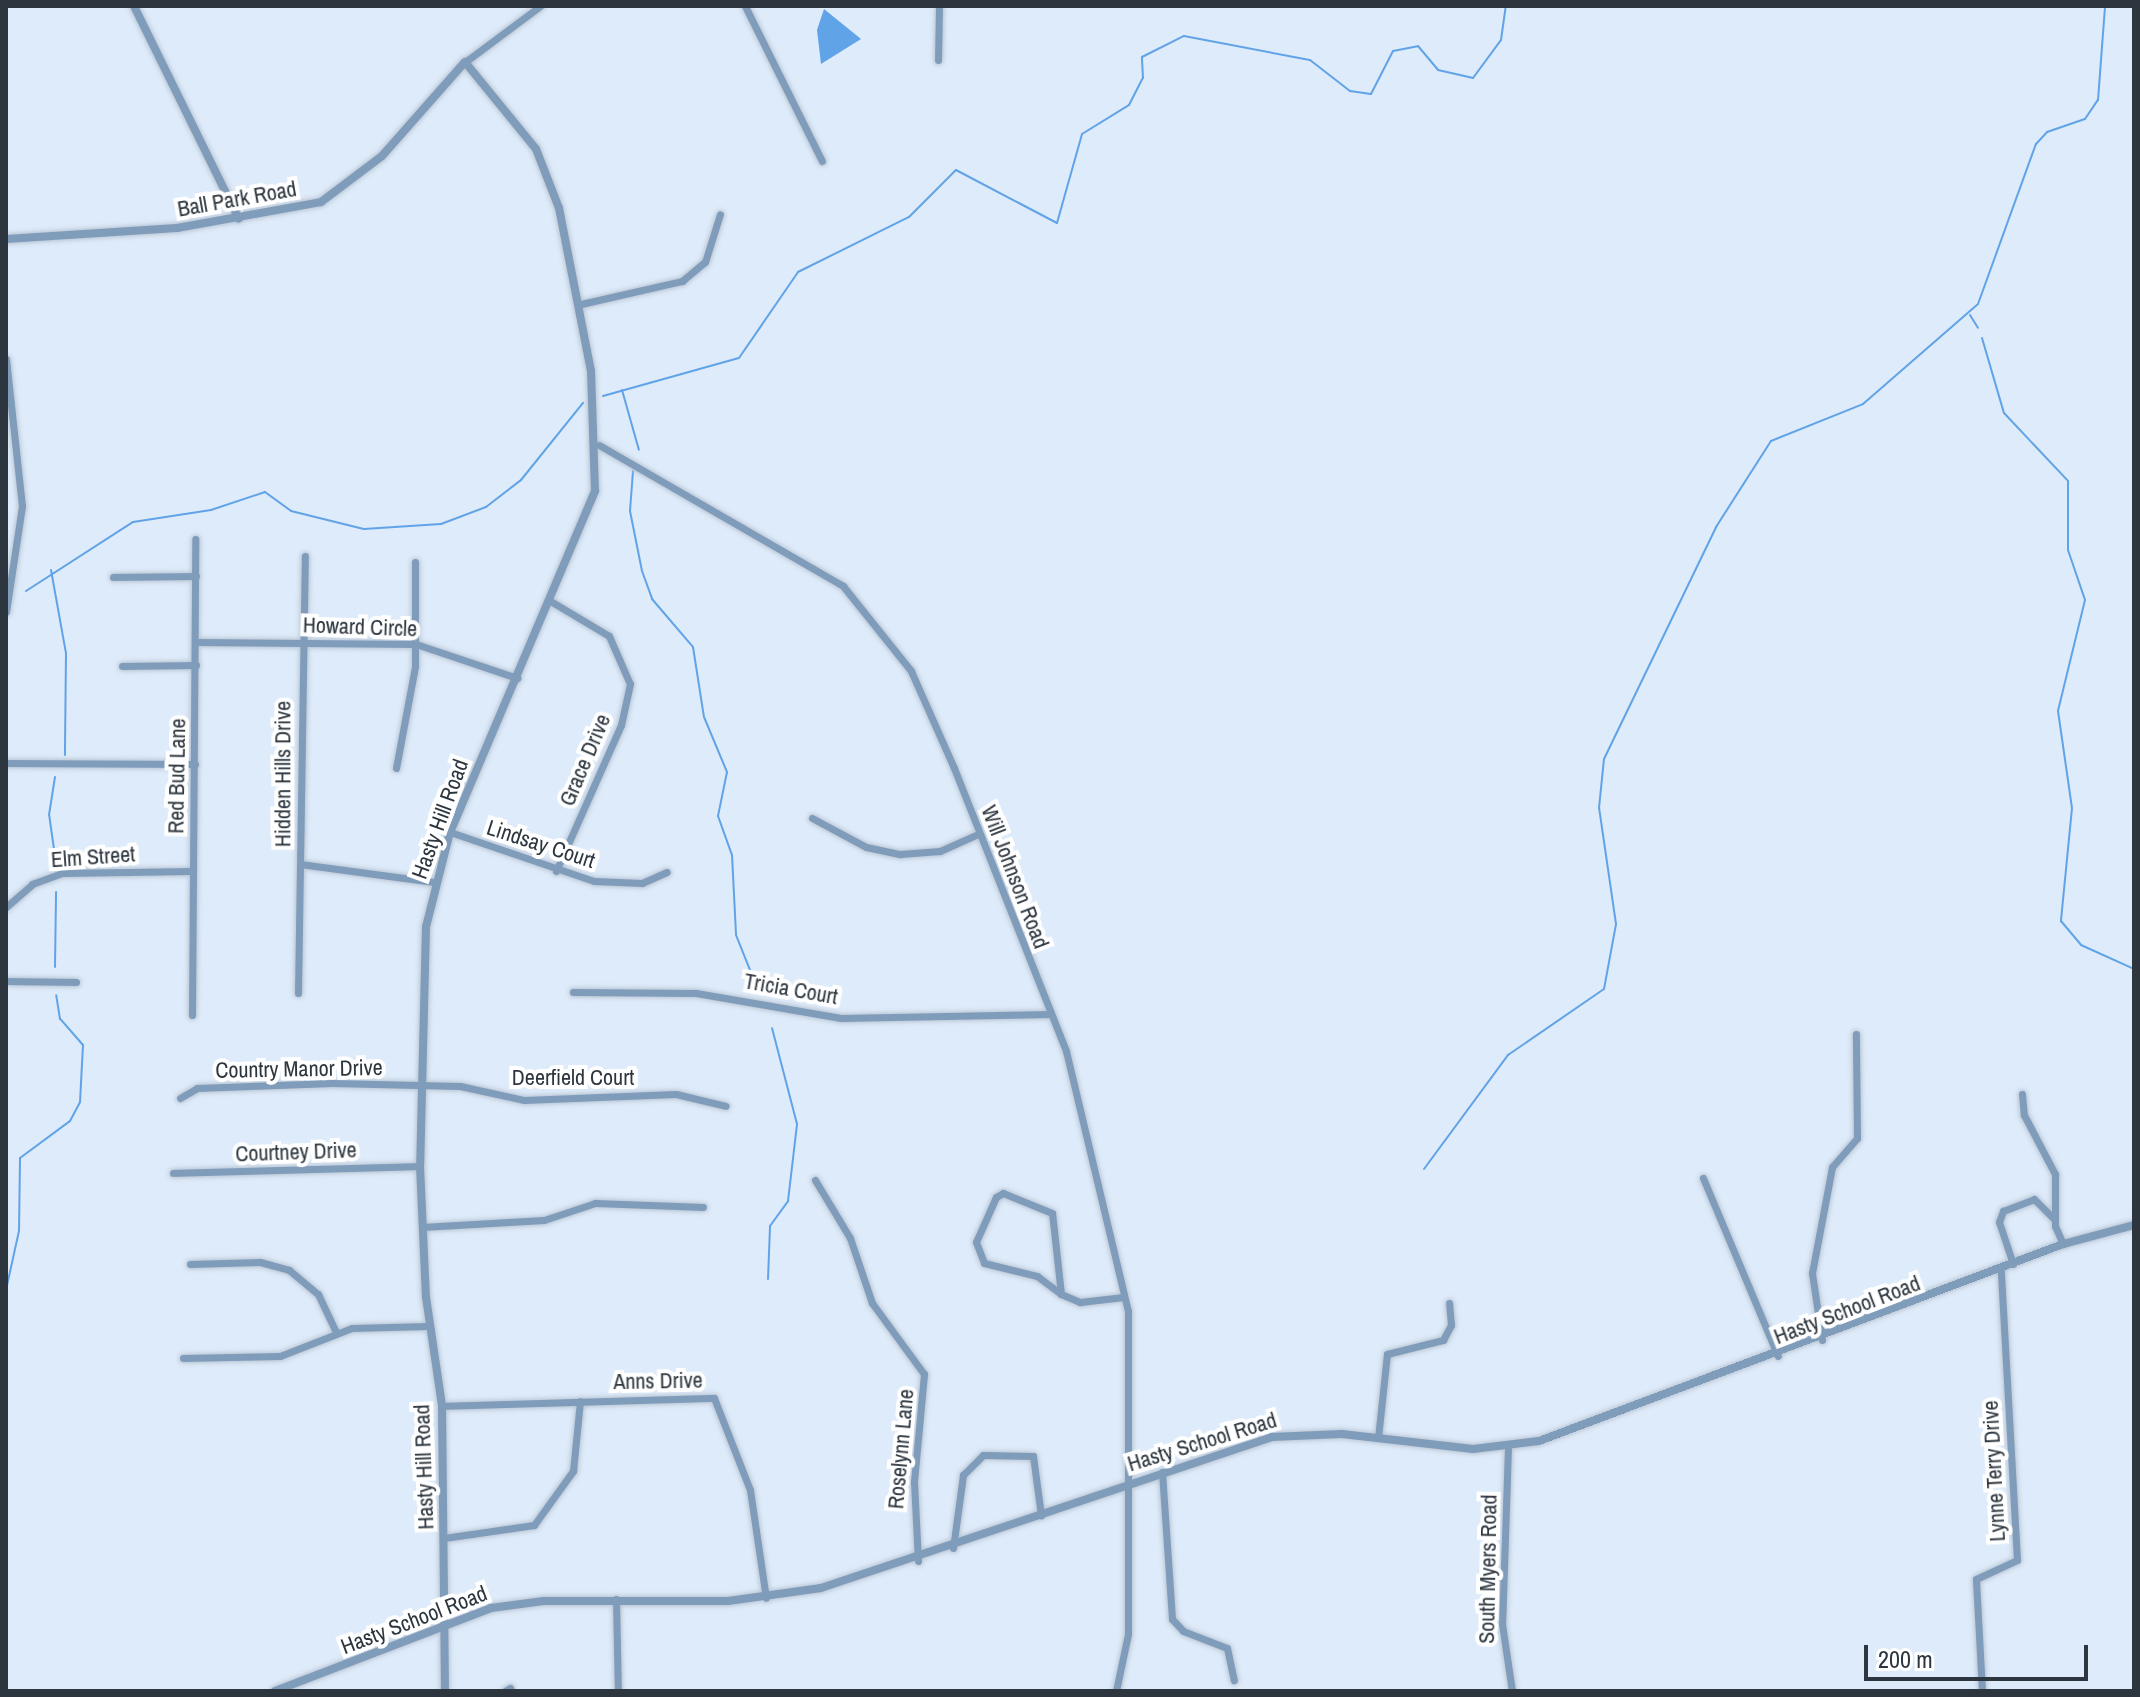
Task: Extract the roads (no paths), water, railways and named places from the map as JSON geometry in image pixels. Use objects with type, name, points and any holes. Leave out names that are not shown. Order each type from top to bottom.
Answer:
[{"type":"street","points":[[134,6],[239,219]]},
{"type":"street","name":"Ball Park Road","points":[[6,239],[239,219],[345,189],[465,62],[540,6]]},
{"type":"street","points":[[745,6],[822,161]]},
{"type":"street","points":[[938,60],[939,6]]},
{"type":"street","name":"Hasty Hill Road","points":[[445,1691],[442,1406],[429,1326],[420,1166],[421,1085],[434,882],[450,832],[592,505],[599,445],[581,304],[536,149],[465,62]]},
{"type":"street","points":[[581,304],[682,281],[705,262],[720,214]]},
{"type":"street","points":[[6,359],[22,506],[6,612]]},
{"type":"street","name":"Will Johnson Road","points":[[599,445],[843,586],[911,671],[1070,1064],[1124,1297],[1133,1369],[1127,1483],[1128,1634],[1116,1691]]},
{"type":"street","name":"Red Bud Lane","points":[[192,1015],[195,539]]},
{"type":"street","name":"Hidden Hills Drive","points":[[298,993],[305,556]]},
{"type":"street","points":[[396,768],[416,644],[415,562]]},
{"type":"street","points":[[113,577],[196,576]]},
{"type":"street","name":"Grace Drive","points":[[552,602],[609,636],[630,684],[621,725],[556,871]]},
{"type":"street","name":"Howard Circle","points":[[196,642],[416,644],[517,678]]},
{"type":"street","points":[[122,666],[196,665]]},
{"type":"street","points":[[6,763],[195,764]]},
{"type":"street","points":[[812,818],[866,847],[900,854],[940,851],[978,834]]},
{"type":"street","name":"Lindsay Court","points":[[450,832],[556,871],[632,884],[667,872]]},
{"type":"street","points":[[300,864],[434,882]]},
{"type":"street","name":"Elm Street","points":[[6,907],[32,884],[62,873],[193,871]]},
{"type":"street","points":[[6,981],[76,982]]},
{"type":"street","name":"Tricia Court","points":[[573,992],[696,993],[841,1018],[1051,1014]]},
{"type":"street","points":[[1822,1340],[1812,1273],[1832,1167],[1857,1138],[1856,1034]]},
{"type":"street","name":"Country Manor Drive","points":[[180,1098],[197,1088],[421,1085]]},
{"type":"street","name":"Deerfield Court","points":[[421,1085],[524,1100],[676,1094],[726,1106]]},
{"type":"street","points":[[2022,1094],[2024,1115],[2055,1174],[2055,1221],[2063,1244]]},
{"type":"street","name":"Courtney Drive","points":[[173,1173],[420,1166]]},
{"type":"street","points":[[1703,1178],[1778,1356]]},
{"type":"street","name":"Roselynn Lane","points":[[815,1180],[850,1238],[872,1303],[924,1374],[914,1482],[918,1561]]},
{"type":"street","points":[[1061,1294],[1052,1213],[1003,1193],[996,1197],[976,1242],[984,1263],[1037,1276],[1061,1294],[1080,1302],[1124,1297]]},
{"type":"street","points":[[2013,1264],[1999,1222],[2009,1204],[2034,1199],[2055,1221]]},
{"type":"street","points":[[422,1227],[544,1220],[595,1203],[703,1207]]},
{"type":"street","name":"Hasty School Road","points":[[275,1691],[443,1625],[516,1604],[616,1599],[766,1598],[918,1561],[1127,1483],[1271,1437],[1378,1438],[1508,1447],[1568,1433],[1822,1340],[2063,1244],[2134,1225]]},
{"type":"street","points":[[190,1264],[260,1262],[289,1270],[318,1294],[336,1332]]},
{"type":"street","name":"Lynne Terry Drive","points":[[1982,1691],[1976,1579],[2017,1560],[2001,1270]]},
{"type":"street","points":[[1378,1438],[1387,1354],[1443,1340],[1451,1325],[1449,1303]]},
{"type":"street","points":[[183,1358],[280,1356],[336,1332],[429,1326]]},
{"type":"street","points":[[444,1538],[534,1525],[573,1471],[580,1401]]},
{"type":"street","name":"Anns Drive","points":[[442,1406],[580,1401],[719,1401],[750,1490],[766,1598]]},
{"type":"street","name":"South Myers Road","points":[[1508,1447],[1502,1624],[1512,1691]]},
{"type":"street","points":[[953,1548],[963,1475],[983,1455],[1033,1456],[1041,1515]]},
{"type":"street","points":[[1162,1472],[1172,1619],[1183,1631],[1227,1648],[1234,1680]]},
{"type":"street","points":[[616,1599],[618,1691]]},
{"type":"water","points":[[824,9],[861,39],[821,64],[817,30]]},
{"type":"waterway","points":[[603,396],[739,358],[798,272],[909,217],[956,170],[1057,223],[1082,134],[1129,105],[1143,78],[1142,57],[1184,36],[1310,60],[1350,91],[1371,94],[1393,51],[1418,46],[1438,70],[1473,78],[1501,40],[1506,6]]},
{"type":"waterway","points":[[1424,1169],[1508,1055],[1604,989],[1616,924],[1599,808],[1604,759],[1716,527],[1771,441],[1863,404],[1978,304],[2036,144],[2047,132],[2085,119],[2098,100],[2105,6]]},
{"type":"waterway","points":[[1970,315],[1978,328]]},
{"type":"waterway","points":[[1982,338],[2004,413],[2068,481],[2068,550],[2085,600],[2058,711],[2072,808],[2061,921],[2081,945],[2134,969]]},
{"type":"waterway","points":[[622,390],[639,450]]},
{"type":"waterway","points":[[26,591],[133,522],[211,510],[265,492],[291,511],[364,529],[441,524],[486,507],[521,480],[583,403]]},
{"type":"waterway","points":[[633,471],[630,511],[642,571],[652,599],[693,647],[704,717],[727,772],[718,816],[732,855],[736,935],[754,980]]},
{"type":"waterway","points":[[51,570],[66,653],[65,755]]},
{"type":"waterway","points":[[55,777],[49,814],[56,863]]},
{"type":"waterway","points":[[55,967],[56,892]]},
{"type":"waterway","points":[[6,1290],[19,1231],[20,1158],[70,1121],[80,1102],[83,1045],[60,1019],[56,995]]},
{"type":"waterway","points":[[768,1279],[770,1226],[788,1201],[797,1124],[772,1028]]}]
